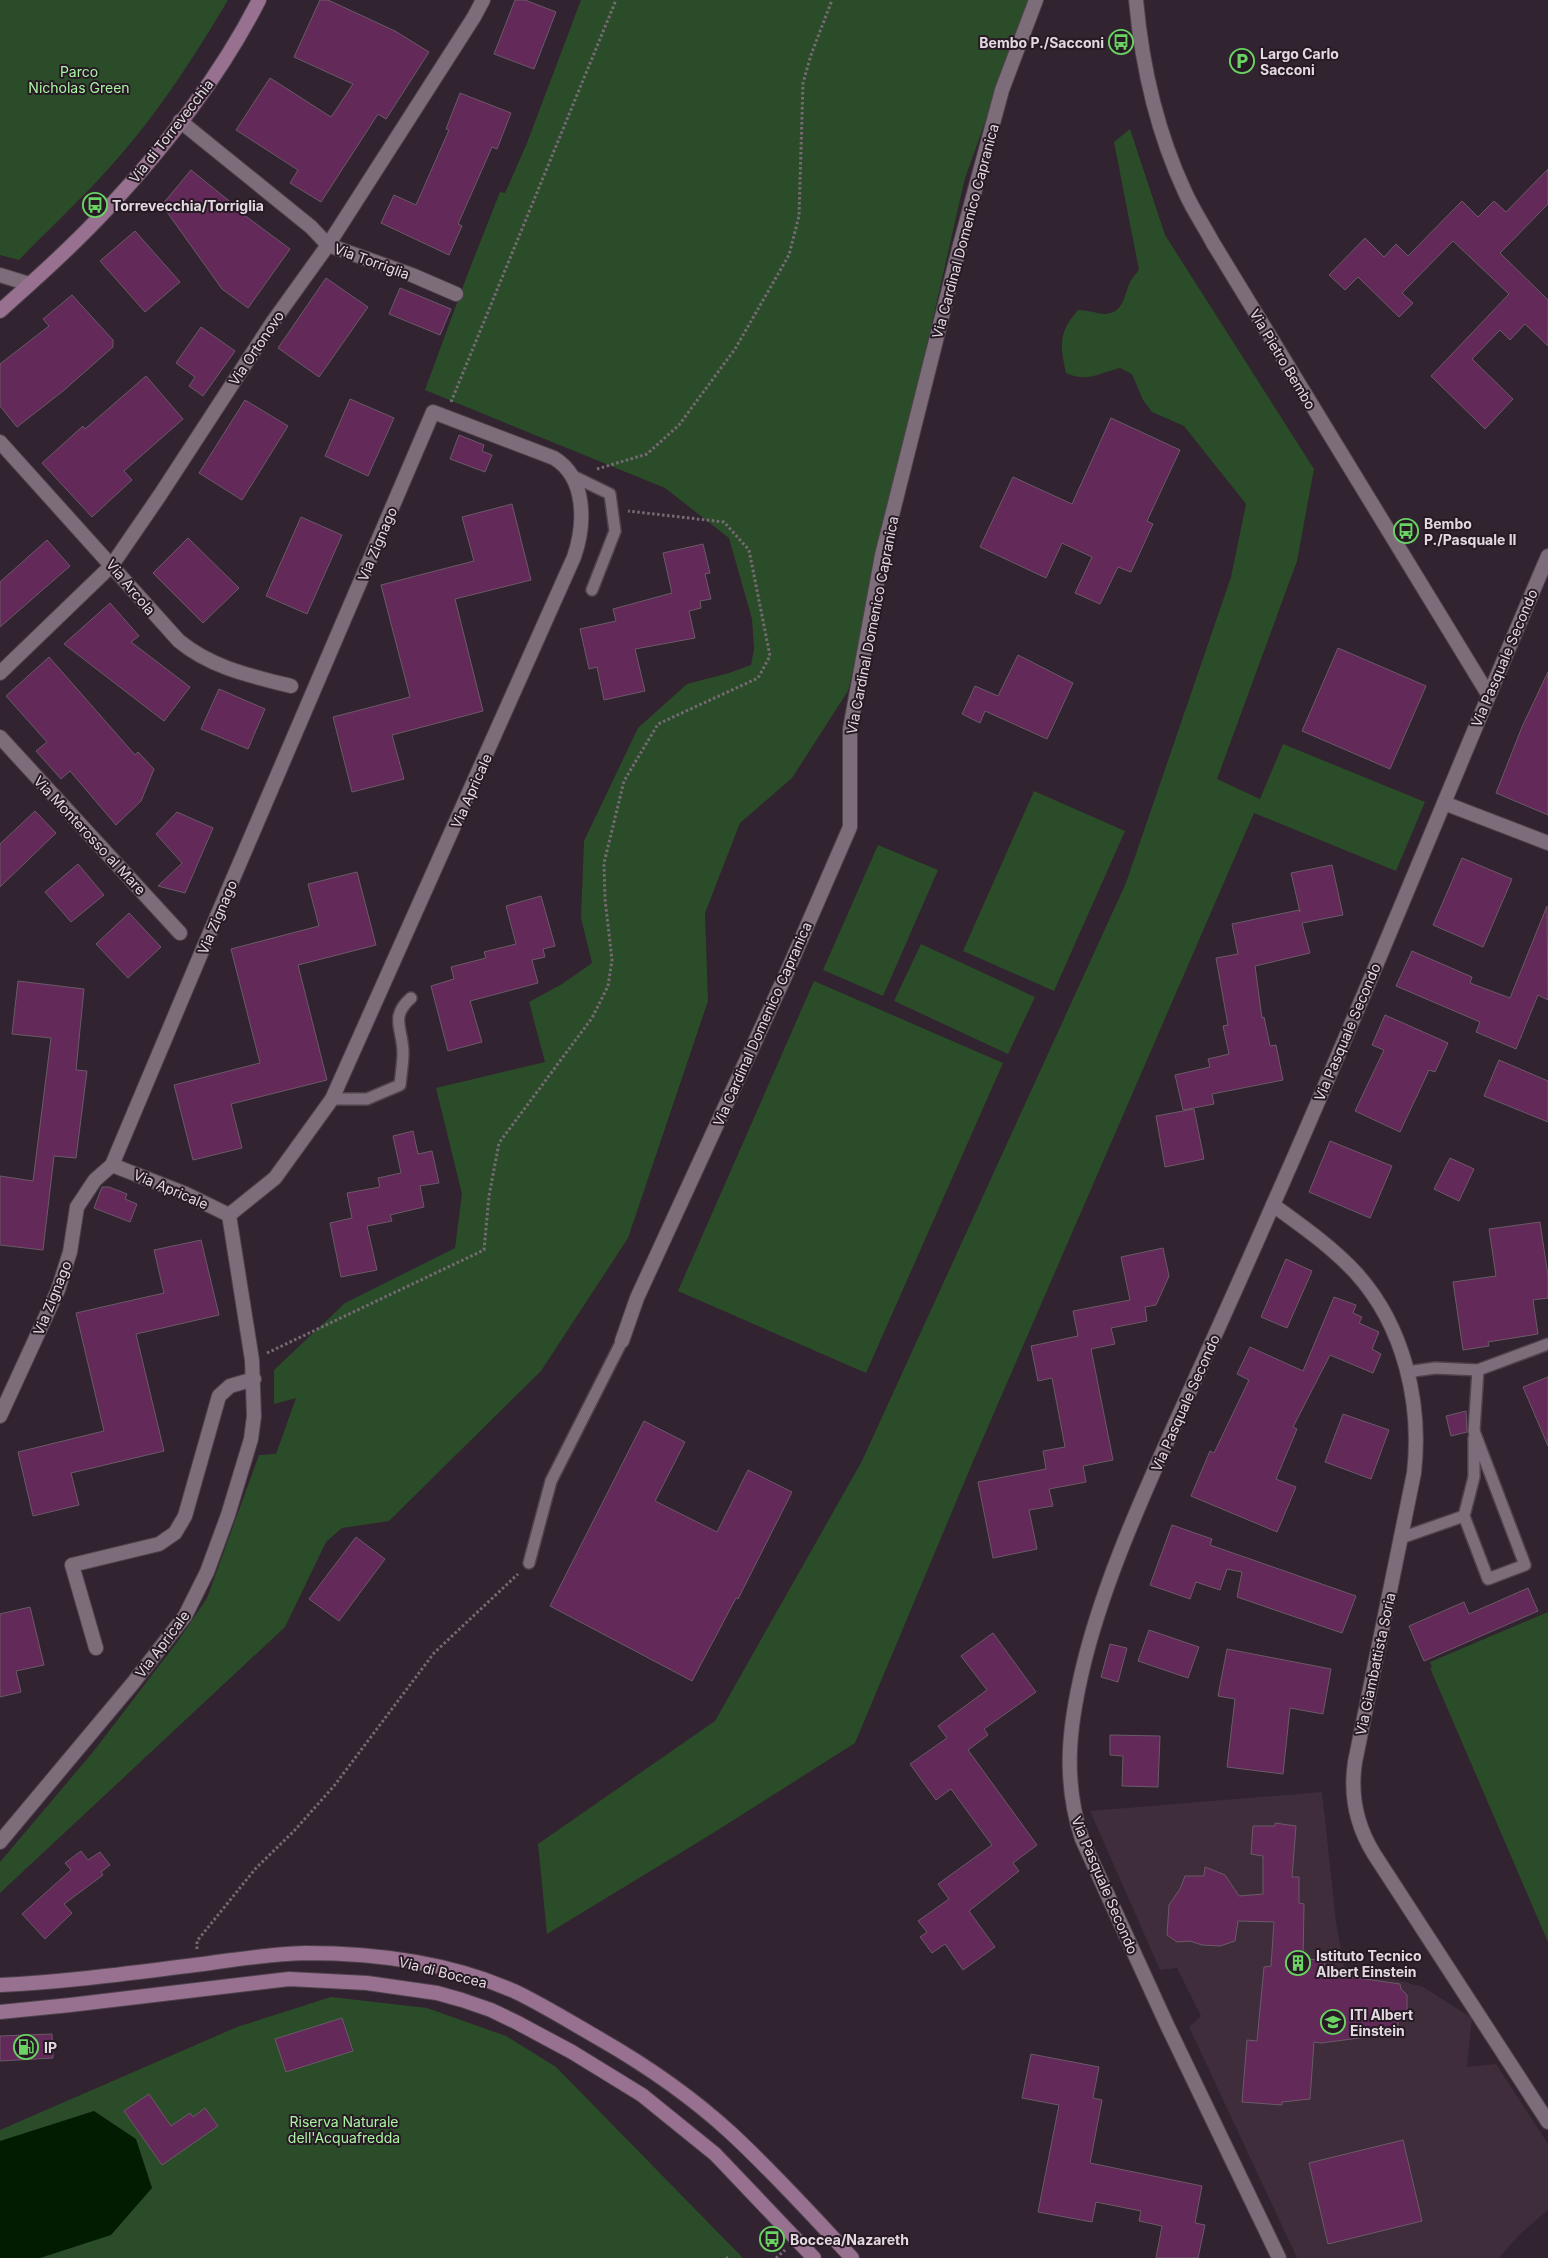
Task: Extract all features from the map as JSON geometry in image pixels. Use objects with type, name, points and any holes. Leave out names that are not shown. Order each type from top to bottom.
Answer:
[{"type":"main road","name":"Via di Torrevecchia","points":[[0,310],[111,206],[180,121],[221,66],[259,0]]},
{"type":"main road","name":"Via di Boccea","points":[[0,1985],[74,1980],[294,1954],[363,1956],[459,1973],[516,1992],[624,2052],[677,2088],[746,2147],[852,2258]]},
{"type":"main road","name":"Via di Boccea","points":[[0,2012],[70,2006],[289,1979],[367,1983],[428,1992],[462,2000],[491,2010],[572,2052],[650,2101],[715,2154],[814,2258]]},
{"type":"street","name":"Via Ortonovo","points":[[0,673],[112,564],[166,487],[272,323],[328,245],[474,18],[483,0]]},
{"type":"street","name":"Via Cardinal Domenico Capranica","points":[[622,1341],[637,1298],[787,972],[850,827],[850,729],[882,555],[960,245],[1002,90],[1036,0]]},
{"type":"street","name":"Via Pietro Bembo","points":[[1136,0],[1140,48],[1156,117],[1185,192],[1213,243],[1488,694]]},
{"type":"street","name":"Via Torriglia","points":[[180,121],[312,227],[328,245],[412,275],[456,294]]},
{"type":"street","points":[[0,275],[29,284]]},
{"type":"street","points":[[439,414],[554,458],[574,476]]},
{"type":"street","name":"Via Zignago","points":[[0,1416],[58,1290],[70,1252],[78,1207],[95,1180],[112,1166],[205,944],[439,414]]},
{"type":"street","name":"Via Arcola","points":[[0,442],[112,564],[170,632],[199,656],[233,671],[291,686]]},
{"type":"street","name":"Via Apricale","points":[[229,1214],[275,1178],[332,1099],[574,557],[580,534],[581,516],[574,476]]},
{"type":"street","name":"Via Pasquale Secondo","points":[[1279,2258],[1167,2025],[1086,1848],[1074,1812],[1069,1764],[1071,1732],[1079,1686],[1092,1635],[1108,1585],[1140,1503],[1273,1205],[1548,556]]},
{"type":"street","name":"Via Monterosso al Mare","points":[[0,737],[180,933]]},
{"type":"street","points":[[1444,803],[1548,843]]},
{"type":"street","name":"Via Apricale","points":[[112,1166],[186,1194],[229,1214]]},
{"type":"street","name":"Via Giambattista Soria","points":[[1273,1205],[1320,1240],[1362,1280],[1388,1322],[1408,1372],[1414,1415],[1416,1456],[1402,1538],[1355,1762],[1353,1783],[1356,1813],[1363,1835],[1374,1854],[1548,2122]]},
{"type":"street","name":"Via Apricale","points":[[0,1842],[133,1683],[185,1616],[207,1572],[228,1515],[251,1439],[254,1416],[252,1360],[229,1214]]},
{"type":"street","points":[[96,1648],[72,1566],[159,1544],[175,1533],[186,1516],[219,1396],[230,1386],[254,1379]]},
{"type":"lane","points":[[574,476],[610,494],[615,532],[592,590]]},
{"type":"lane","points":[[332,1099],[367,1098],[400,1085],[403,1052],[397,1022],[402,1006],[411,998]]},
{"type":"lane","points":[[529,1563],[552,1481],[622,1341]]},
{"type":"lane","points":[[1408,1372],[1435,1368],[1478,1370],[1548,1344]]},
{"type":"lane","points":[[1474,1431],[1525,1565],[1488,1579],[1464,1516],[1474,1477],[1474,1431],[1478,1370]]},
{"type":"lane","points":[[1402,1538],[1464,1516]]},
{"type":"path","points":[[439,414],[616,0]]},
{"type":"path","points":[[574,476],[647,454],[680,425],[735,349],[788,255],[799,216],[803,83],[811,54],[832,0]]},
{"type":"path","points":[[252,1360],[484,1250],[489,1196],[500,1143],[592,1018],[608,986],[612,960],[605,898],[604,863],[624,781],[658,724],[758,678],[770,656],[749,550],[724,522],[612,509]]},
{"type":"path","points":[[195,1965],[198,1941],[256,1868],[294,1831],[334,1786],[434,1653],[529,1563]]},
{"type":"shaded area","name":"ITI Albert Einstein","points":[[1322,1792],[1336,1922],[1344,1966],[1423,1987],[1472,2018],[1467,2067],[1496,2064],[1548,2144],[1548,2210],[1520,2234],[1499,2258],[1297,2258],[1189,2027],[1201,2016],[1177,1968],[1160,1970],[1090,1811]]},
{"type":"shaded area","points":[[94,2111],[136,2139],[152,2188],[111,2235],[40,2258],[0,2258],[0,2141]]},
{"type":"green space","name":"Parco Nicholas Green","points":[[0,0],[228,0],[179,77],[139,133],[99,179],[19,260],[0,255]]},
{"type":"green space","points":[[581,0],[1029,0],[965,178],[848,691],[792,778],[740,823],[705,913],[708,1001],[628,1238],[541,1371],[389,1521],[342,1528],[326,1542],[285,1627],[0,1893],[0,1862],[93,1752],[178,1641],[207,1598],[259,1455],[276,1454],[296,1398],[274,1404],[274,1370],[345,1303],[455,1248],[462,1194],[436,1088],[545,1062],[529,1002],[562,984],[592,963],[581,918],[584,841],[638,728],[687,684],[751,665],[754,649],[752,619],[729,538],[665,488],[425,390],[500,192],[505,193],[527,143]]},
{"type":"green space","points":[[1130,129],[1165,235],[1314,469],[1297,561],[1217,779],[1260,799],[1283,744],[1425,802],[1396,871],[1254,813],[974,1459],[855,1743],[713,1833],[547,1934],[538,1844],[715,1721],[862,1461],[1126,883],[1231,577],[1246,504],[1184,426],[1152,412],[1143,400],[1132,374],[1120,368],[1087,377],[1066,373],[1062,340],[1071,318],[1078,310],[1105,314],[1116,310],[1120,307],[1131,280],[1139,270],[1114,142]]},
{"type":"green space","points":[[1034,791],[1125,831],[1054,991],[963,951]]},
{"type":"green space","points":[[878,845],[938,870],[883,996],[823,970]]},
{"type":"green space","points":[[921,944],[1035,997],[1008,1054],[894,1001]]},
{"type":"green space","points":[[814,981],[1003,1063],[866,1373],[678,1291]]},
{"type":"green space","points":[[1548,1612],[1548,1942],[1430,1668],[1432,1667],[1430,1662]]},
{"type":"green space","name":"Riserva Naturale dell'Acquafredda","points":[[331,1997],[427,2008],[506,2036],[556,2067],[743,2258],[0,2258],[0,2130],[237,2027]]},
{"type":"building","points":[[320,0],[328,0],[395,31],[429,52],[386,119],[378,114],[321,202],[290,183],[298,170],[236,130],[270,78],[331,117],[353,84],[294,57]]},
{"type":"building","points":[[515,0],[525,0],[556,12],[534,69],[494,54]]},
{"type":"building","points":[[460,93],[511,113],[497,149],[492,147],[458,224],[462,226],[449,255],[381,223],[394,195],[416,205],[449,130],[446,129]]},
{"type":"building","points":[[1548,169],[1548,204],[1500,253],[1548,300],[1548,346],[1525,324],[1510,340],[1500,330],[1472,359],[1513,399],[1485,429],[1431,376],[1509,294],[1453,241],[1402,293],[1413,303],[1399,317],[1358,277],[1345,290],[1329,275],[1365,238],[1384,257],[1396,244],[1408,256],[1462,201],[1478,217],[1494,201],[1506,212]]},
{"type":"building","points":[[191,170],[233,204],[232,206],[290,249],[248,308],[222,289],[162,205]]},
{"type":"building","points":[[135,231],[180,282],[145,312],[100,261]]},
{"type":"building","points":[[326,278],[368,307],[319,377],[278,348]]},
{"type":"building","points":[[400,288],[451,309],[440,335],[389,314]]},
{"type":"building","points":[[72,295],[113,340],[113,347],[63,391],[17,427],[0,406],[0,364],[49,326],[43,319]]},
{"type":"building","points":[[201,327],[235,351],[203,396],[189,386],[195,377],[176,363]]},
{"type":"building","points":[[146,376],[183,419],[124,471],[132,480],[92,517],[42,463],[83,426],[85,429]]},
{"type":"building","points":[[350,399],[394,418],[368,476],[325,456]]},
{"type":"building","points":[[245,400],[288,426],[242,500],[199,473]]},
{"type":"building","points":[[1111,418],[1180,450],[1147,521],[1153,524],[1131,572],[1118,567],[1100,604],[1075,593],[1092,557],[1062,543],[1046,578],[980,547],[1013,477],[1072,504]]},
{"type":"building","points":[[459,435],[484,445],[482,451],[492,455],[485,472],[450,459]]},
{"type":"building","points":[[512,504],[531,580],[455,599],[483,711],[392,735],[404,779],[352,792],[333,717],[410,697],[381,585],[474,561],[462,517]]},
{"type":"building","points":[[301,517],[342,535],[307,614],[266,596]]},
{"type":"building","points":[[188,538],[239,588],[203,623],[153,573]]},
{"type":"building","points":[[47,540],[70,566],[0,627],[0,582]]},
{"type":"building","points":[[703,544],[710,573],[705,574],[711,599],[700,601],[701,608],[689,611],[695,638],[635,649],[645,691],[604,700],[597,667],[589,669],[580,629],[616,621],[613,609],[672,593],[663,553]]},
{"type":"building","points":[[110,603],[139,636],[131,642],[190,687],[164,721],[64,644]]},
{"type":"building","points":[[1338,648],[1426,686],[1390,769],[1302,731]]},
{"type":"building","points":[[1018,655],[1073,683],[1047,739],[985,711],[980,723],[962,714],[975,686],[998,696]]},
{"type":"building","points":[[49,657],[135,755],[138,752],[154,769],[141,801],[116,825],[70,771],[61,779],[36,751],[47,742],[6,696]]},
{"type":"building","points":[[1548,672],[1548,815],[1496,793],[1522,727]]},
{"type":"building","points":[[219,689],[265,709],[248,749],[201,729]]},
{"type":"building","points":[[35,811],[56,833],[0,887],[0,844]]},
{"type":"building","points":[[177,812],[213,828],[185,893],[158,886],[182,863],[156,834]]},
{"type":"building","points":[[1462,858],[1512,879],[1483,947],[1433,925]]},
{"type":"building","points":[[78,864],[104,895],[71,922],[45,892]]},
{"type":"building","points":[[1332,865],[1343,915],[1302,923],[1310,953],[1255,966],[1262,1018],[1264,1017],[1270,1046],[1276,1045],[1283,1080],[1212,1094],[1214,1104],[1183,1110],[1175,1075],[1210,1067],[1208,1059],[1229,1054],[1223,1026],[1228,1025],[1216,958],[1238,954],[1232,924],[1299,910],[1300,912],[1291,873]]},
{"type":"building","points":[[357,872],[376,945],[298,965],[327,1080],[231,1104],[242,1148],[193,1160],[174,1085],[260,1063],[231,949],[319,926],[308,884]]},
{"type":"building","points":[[541,896],[555,946],[543,949],[545,957],[532,960],[538,983],[470,1001],[482,1042],[448,1051],[431,986],[454,979],[451,967],[486,958],[484,952],[516,944],[506,906]]},
{"type":"building","points":[[1547,906],[1548,1000],[1538,995],[1516,1049],[1476,1032],[1480,1022],[1396,986],[1412,951],[1472,977],[1470,983],[1510,998]]},
{"type":"building","points":[[129,913],[161,947],[128,978],[96,944]]},
{"type":"building","points":[[18,981],[84,989],[76,1070],[87,1071],[76,1158],[54,1156],[43,1250],[0,1245],[0,1176],[33,1181],[51,1038],[12,1034]]},
{"type":"building","points":[[1385,1015],[1448,1043],[1435,1072],[1429,1070],[1400,1132],[1355,1111],[1384,1050],[1372,1045]]},
{"type":"building","points":[[1499,1060],[1548,1081],[1548,1122],[1484,1096]]},
{"type":"building","points":[[1194,1109],[1204,1159],[1165,1167],[1156,1116]]},
{"type":"building","points":[[413,1131],[418,1154],[432,1151],[439,1183],[420,1186],[424,1207],[390,1215],[392,1221],[367,1226],[377,1270],[341,1277],[330,1223],[352,1218],[347,1193],[380,1187],[378,1178],[401,1173],[393,1136]]},
{"type":"building","points":[[1330,1141],[1392,1166],[1370,1218],[1309,1192]]},
{"type":"building","points":[[1450,1158],[1474,1169],[1459,1201],[1434,1189]]},
{"type":"building","points":[[102,1187],[109,1187],[127,1194],[125,1199],[137,1204],[130,1222],[94,1208]]},
{"type":"building","points":[[1540,1222],[1548,1276],[1548,1298],[1533,1300],[1538,1334],[1488,1342],[1489,1346],[1463,1350],[1453,1282],[1496,1276],[1489,1229]]},
{"type":"building","points":[[201,1240],[219,1315],[136,1334],[164,1451],[71,1473],[79,1505],[33,1516],[18,1452],[104,1431],[76,1313],[164,1293],[154,1250]]},
{"type":"building","points":[[1163,1248],[1169,1276],[1156,1305],[1145,1307],[1147,1321],[1111,1328],[1115,1344],[1091,1349],[1113,1460],[1083,1466],[1086,1482],[1049,1489],[1053,1506],[1029,1510],[1037,1549],[993,1558],[978,1482],[1046,1469],[1043,1451],[1065,1447],[1052,1378],[1038,1381],[1031,1346],[1078,1336],[1073,1311],[1130,1300],[1121,1257]]},
{"type":"building","points":[[1286,1259],[1312,1271],[1287,1328],[1261,1317]]},
{"type":"building","points":[[1334,1297],[1356,1305],[1353,1313],[1362,1317],[1359,1323],[1379,1332],[1372,1349],[1381,1354],[1373,1373],[1330,1355],[1293,1427],[1297,1429],[1276,1479],[1296,1487],[1277,1532],[1191,1496],[1210,1451],[1214,1453],[1249,1380],[1237,1374],[1250,1347],[1303,1371]]},
{"type":"building","points":[[1548,1377],[1548,1446],[1523,1387]]},
{"type":"building","points":[[1466,1411],[1467,1432],[1451,1436],[1446,1416]]},
{"type":"building","points":[[1343,1414],[1389,1430],[1371,1479],[1325,1462]]},
{"type":"building","points":[[644,1421],[685,1442],[655,1501],[717,1532],[748,1470],[792,1492],[738,1599],[736,1598],[692,1681],[550,1606]]},
{"type":"building","points":[[1172,1525],[1212,1539],[1210,1545],[1356,1596],[1342,1633],[1237,1597],[1242,1572],[1227,1569],[1220,1590],[1196,1582],[1190,1599],[1150,1585]]},
{"type":"building","points":[[356,1537],[385,1559],[339,1621],[309,1599]]},
{"type":"building","points":[[1528,1588],[1538,1611],[1424,1661],[1409,1626],[1464,1602],[1469,1614]]},
{"type":"building","points":[[30,1607],[44,1665],[16,1671],[21,1692],[0,1697],[0,1614]]},
{"type":"building","points":[[1149,1630],[1199,1647],[1188,1678],[1138,1661]]},
{"type":"building","points":[[993,1633],[1036,1692],[984,1729],[988,1735],[968,1750],[1037,1845],[1013,1863],[1019,1871],[969,1911],[995,1947],[963,1970],[945,1944],[932,1953],[920,1937],[927,1932],[918,1921],[949,1899],[938,1884],[992,1845],[951,1789],[936,1800],[910,1764],[947,1738],[938,1726],[987,1690],[961,1656]]},
{"type":"building","points":[[1110,1644],[1127,1648],[1118,1682],[1101,1677]]},
{"type":"building","points":[[1227,1649],[1331,1669],[1323,1714],[1290,1708],[1283,1774],[1227,1767],[1235,1699],[1218,1696]]},
{"type":"building","points":[[1110,1735],[1160,1736],[1158,1787],[1122,1786],[1123,1756],[1110,1755]]},
{"type":"building","name":"Istituto Tecnico Albert Einstein","points":[[1275,1823],[1296,1826],[1292,1877],[1299,1877],[1299,1903],[1304,1904],[1303,1959],[1325,1960],[1324,1973],[1400,1984],[1401,1989],[1407,1995],[1407,2019],[1398,2021],[1398,2033],[1321,2043],[1314,2042],[1310,2099],[1282,2102],[1282,2105],[1242,2102],[1247,2040],[1257,2041],[1264,1967],[1271,1966],[1274,1922],[1238,1921],[1235,1941],[1220,1946],[1202,1945],[1190,1941],[1177,1942],[1167,1935],[1169,1905],[1180,1889],[1185,1876],[1204,1876],[1205,1867],[1225,1875],[1239,1896],[1263,1894],[1263,1856],[1251,1854],[1253,1826],[1275,1826]]},
{"type":"building","points":[[81,1851],[88,1860],[100,1852],[110,1865],[101,1872],[103,1875],[64,1904],[72,1913],[45,1939],[22,1914],[71,1870],[65,1863]]},
{"type":"building","points":[[342,2018],[353,2051],[286,2072],[275,2039]]},
{"type":"building","name":"IP","points":[[52,2034],[53,2058],[0,2061],[0,2036]]},
{"type":"building","points":[[1031,2054],[1099,2067],[1093,2098],[1102,2100],[1090,2163],[1202,2186],[1195,2223],[1205,2225],[1198,2258],[1156,2258],[1162,2226],[1139,2221],[1141,2211],[1096,2202],[1092,2222],[1038,2212],[1059,2105],[1022,2098]]},
{"type":"building","points":[[149,2094],[171,2126],[190,2113],[193,2117],[205,2108],[218,2126],[162,2165],[124,2111]]},
{"type":"building","points":[[1403,2140],[1422,2221],[1328,2244],[1309,2163]]},
{"type":"place","name":"Bembo P./Sacconi","points":[[1121,42]]},
{"type":"place","name":"Largo Carlo Sacconi","points":[[1242,61]]},
{"type":"place","name":"Torrevecchia/Torriglia","points":[[95,205]]},
{"type":"place","name":"Bembo P./Pasquale II","points":[[1406,531]]},
{"type":"place","name":"Istituto Tecnico Albert Einstein","points":[[1298,1963]]},
{"type":"place","name":"ITI Albert Einstein","points":[[1333,2022]]},
{"type":"place","name":"IP","points":[[26,2047]]},
{"type":"place","name":"Boccea/Nazareth","points":[[772,2239]]}]
